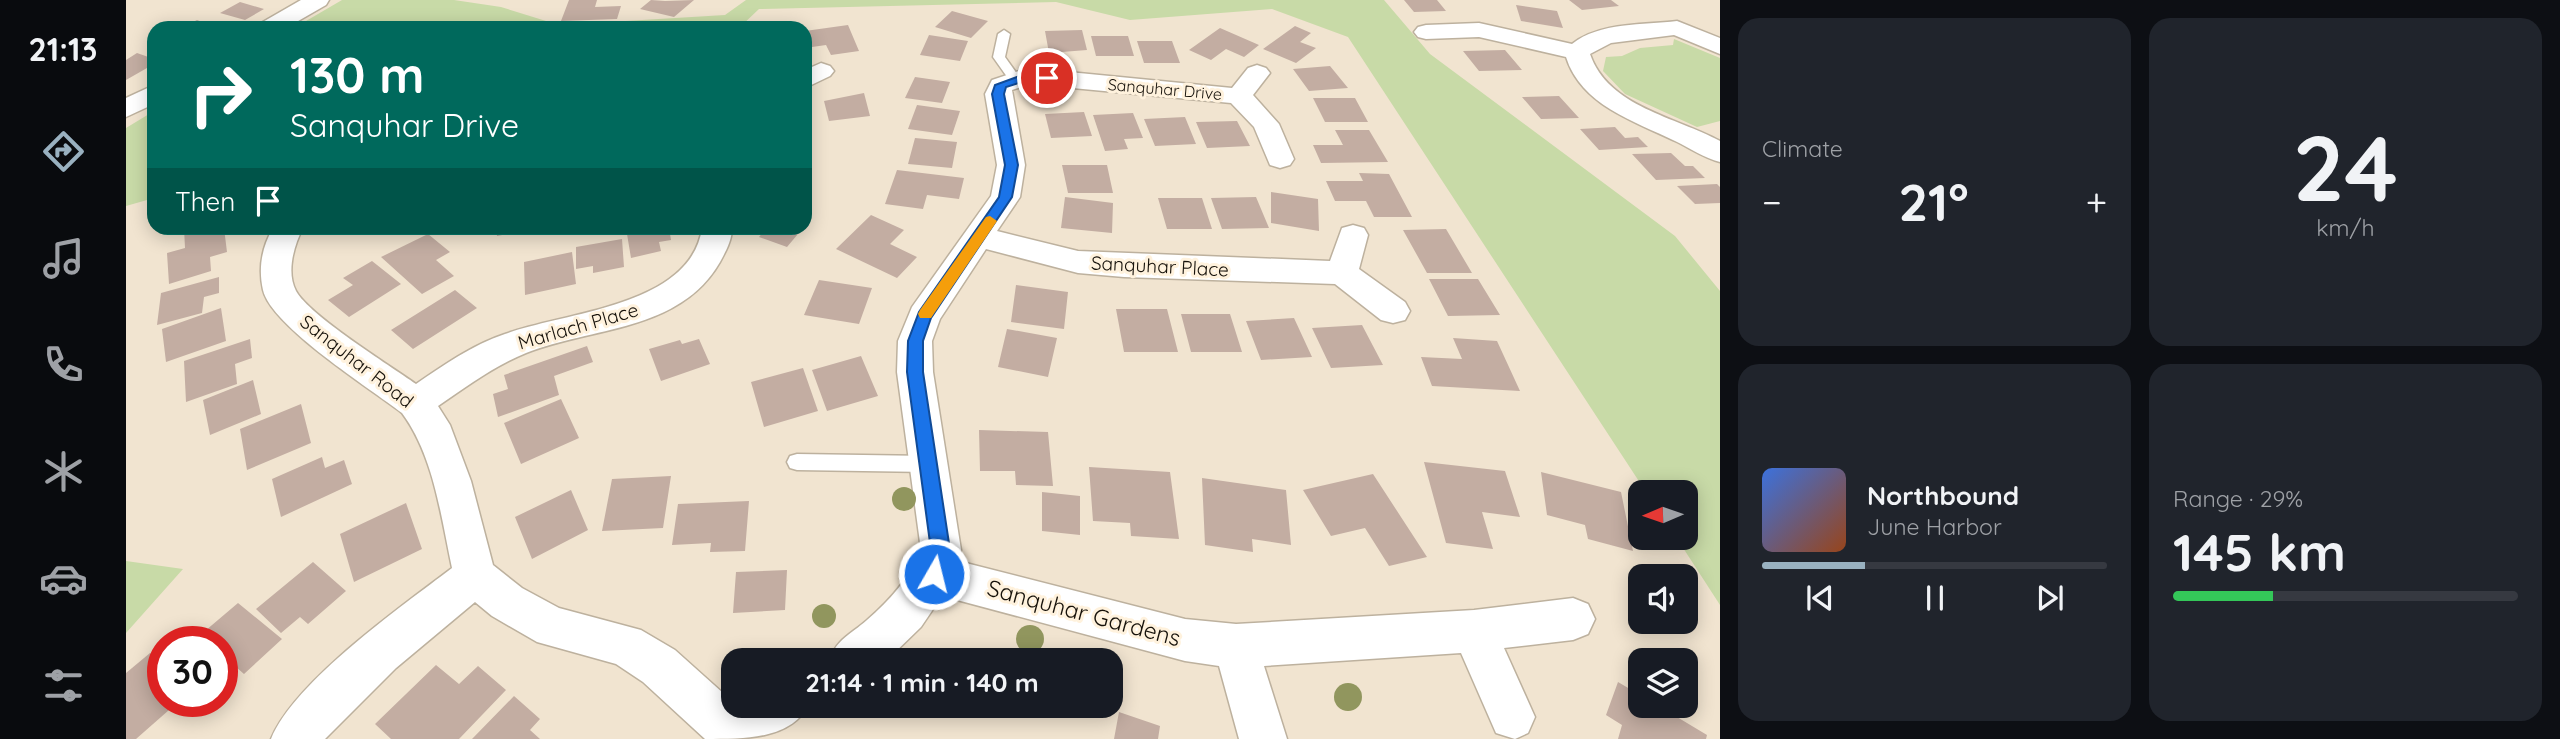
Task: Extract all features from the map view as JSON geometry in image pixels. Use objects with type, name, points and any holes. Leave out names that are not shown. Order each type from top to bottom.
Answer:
[{"type":"street","points":[[281,21],[318,0]]},
{"type":"street","points":[[1466,4],[1479,30]]},
{"type":"street","points":[[1577,52],[1588,43],[1606,36],[1678,17],[1720,47]]},
{"type":"street","points":[[1426,32],[1479,30],[1577,52]]},
{"type":"street","points":[[1577,52],[1578,66],[1609,97],[1634,112],[1696,139],[1720,153]]},
{"type":"street","name":"Sanquhar Drive","points":[[1014,78],[1028,76],[1248,85],[1280,159]]},
{"type":"street","points":[[868,648],[907,610],[934,574],[941,550],[915,372],[915,341],[924,316],[1005,197],[1012,165],[998,94],[1001,85],[1014,78]]},
{"type":"street","points":[[126,109],[147,97]]},
{"type":"street","name":"Sanquhar Road","points":[[284,235],[276,263],[279,292],[298,317],[355,362],[415,403],[432,425],[444,459],[475,576]]},
{"type":"street","name":"Marlach Place","points":[[415,403],[481,359],[514,344],[620,315],[653,303],[697,272],[711,250],[715,235]]},
{"type":"street","points":[[1353,235],[1342,272],[1393,311]]},
{"type":"street","name":"Sanquhar Place","points":[[980,237],[1078,262],[1124,266],[1342,272]]},
{"type":"street","name":"Sanquhar Gardens","points":[[934,574],[1185,640],[1236,646],[1474,631],[1573,619]]},
{"type":"street","points":[[295,739],[310,720],[381,650],[475,576],[507,602],[552,627],[625,645],[659,666],[738,739],[768,718]]},
{"type":"street","points":[[1474,631],[1512,716]]},
{"type":"street","points":[[1236,646],[1263,739]]},
{"type":"lane","points":[[1004,34],[999,57],[1014,78]]},
{"type":"lane","points":[[797,462],[929,464]]},
{"type":"green space","points":[[342,0],[454,0],[501,7],[546,21],[306,21]]},
{"type":"green space","points":[[746,0],[1384,0],[1430,54],[1675,236],[1720,291],[1720,605],[1698,571],[1698,564],[1693,564],[1684,550],[1698,550],[1698,480],[1638,480],[1348,37],[1272,9],[1130,20],[1056,2],[759,9],[746,21],[625,21],[725,15]]},
{"type":"green space","points":[[1674,39],[1720,58],[1720,121],[1697,127],[1625,94],[1603,71],[1606,57],[1622,56],[1640,48],[1673,45]]},
{"type":"green space","points":[[147,115],[147,200],[126,206],[126,128]]},
{"type":"green space","points":[[126,561],[183,569],[126,633]]},
{"type":"building","points":[[569,0],[597,0],[595,7],[621,6],[617,19],[561,21]]},
{"type":"building","points":[[651,0],[694,0],[674,17],[640,9]]},
{"type":"building","points":[[1404,0],[1437,0],[1446,11],[1414,12]]},
{"type":"building","points":[[1569,0],[1611,0],[1619,6],[1582,10]]},
{"type":"building","points":[[240,2],[264,9],[245,20],[220,13]]},
{"type":"building","points":[[1516,5],[1557,11],[1563,28],[1521,21]]},
{"type":"building","points":[[952,11],[988,21],[971,38],[935,27]]},
{"type":"building","points":[[848,25],[859,51],[831,55],[826,45],[812,47],[812,30]]},
{"type":"building","points":[[1295,26],[1311,33],[1300,42],[1316,48],[1296,63],[1263,49]]},
{"type":"building","points":[[1220,28],[1259,45],[1244,57],[1226,49],[1211,60],[1189,50]]},
{"type":"building","points":[[1082,30],[1087,50],[1049,53],[1045,31]]},
{"type":"building","points":[[929,35],[968,41],[960,61],[920,55]]},
{"type":"building","points":[[1091,36],[1128,36],[1134,56],[1096,56]]},
{"type":"building","points":[[1137,41],[1172,41],[1180,63],[1144,63]]},
{"type":"building","points":[[1505,50],[1522,70],[1479,71],[1463,51]]},
{"type":"building","points":[[137,53],[147,57],[147,68],[126,80],[126,60]]},
{"type":"building","points":[[1330,66],[1348,88],[1309,91],[1293,69]]},
{"type":"building","points":[[915,77],[950,82],[942,103],[905,98]]},
{"type":"building","points":[[864,93],[870,116],[829,121],[824,101]]},
{"type":"building","points":[[1559,96],[1579,118],[1541,119],[1522,97]]},
{"type":"building","points":[[1313,98],[1355,98],[1368,122],[1325,122]]},
{"type":"building","points":[[917,105],[960,111],[952,135],[908,129]]},
{"type":"building","points":[[1084,112],[1092,136],[1051,138],[1045,114]]},
{"type":"building","points":[[1133,113],[1143,138],[1124,139],[1128,149],[1105,151],[1093,115]]},
{"type":"building","points":[[1185,117],[1196,144],[1155,146],[1144,119]]},
{"type":"building","points":[[1237,121],[1250,146],[1207,148],[1196,122]]},
{"type":"building","points":[[1615,127],[1625,138],[1638,137],[1648,147],[1599,150],[1580,129]]},
{"type":"building","points":[[1335,130],[1369,130],[1388,162],[1321,163],[1313,145],[1343,145]]},
{"type":"building","points":[[915,138],[957,142],[952,168],[908,164]]},
{"type":"building","points":[[1671,153],[1685,166],[1693,166],[1705,178],[1656,180],[1632,154]]},
{"type":"building","points":[[1062,165],[1107,165],[1113,193],[1068,193]]},
{"type":"building","points":[[897,170],[964,178],[959,199],[927,195],[923,209],[885,204]]},
{"type":"building","points":[[1359,173],[1389,174],[1412,217],[1374,217],[1366,201],[1335,201],[1326,181],[1363,181]]},
{"type":"building","points":[[1717,184],[1720,187],[1720,203],[1695,204],[1677,186]]},
{"type":"building","points":[[1271,192],[1318,199],[1319,231],[1271,223]]},
{"type":"building","points":[[1065,197],[1113,203],[1112,233],[1061,228]]},
{"type":"building","points":[[1256,197],[1269,228],[1222,229],[1211,198]]},
{"type":"building","points":[[1158,198],[1202,198],[1212,229],[1167,229]]},
{"type":"building","points":[[871,215],[904,230],[890,244],[917,257],[897,278],[836,249]]},
{"type":"building","points":[[1446,229],[1472,273],[1427,273],[1403,230]]},
{"type":"building","points":[[184,235],[225,235],[227,252],[210,257],[211,271],[169,284],[167,253],[185,248]]},
{"type":"building","points":[[429,235],[450,252],[436,260],[454,276],[422,294],[381,257]]},
{"type":"building","points":[[627,235],[670,235],[671,240],[659,242],[661,251],[631,258]]},
{"type":"building","points":[[761,235],[797,235],[787,247],[759,237]]},
{"type":"building","points":[[622,239],[624,267],[593,273],[593,266],[576,269],[576,247]]},
{"type":"building","points":[[572,252],[576,284],[525,295],[524,262]]},
{"type":"building","points":[[372,261],[401,284],[349,317],[328,300],[353,285],[343,278]]},
{"type":"building","points":[[219,277],[219,293],[204,297],[202,313],[157,325],[161,293]]},
{"type":"building","points":[[1429,279],[1478,279],[1500,315],[1448,316]]},
{"type":"building","points":[[819,280],[872,288],[859,324],[804,315]]},
{"type":"building","points":[[1016,285],[1068,292],[1064,329],[1011,322]]},
{"type":"building","points":[[455,290],[477,308],[413,349],[391,330]]},
{"type":"building","points":[[221,308],[226,341],[166,362],[162,329]]},
{"type":"building","points":[[1116,309],[1167,309],[1178,352],[1124,352]]},
{"type":"building","points":[[1181,314],[1230,314],[1242,352],[1191,352]]},
{"type":"building","points":[[1294,318],[1312,357],[1261,360],[1246,321]]},
{"type":"building","points":[[1362,325],[1383,365],[1331,368],[1312,328]]},
{"type":"building","points":[[1007,329],[1057,338],[1048,377],[998,367]]},
{"type":"building","points":[[1453,338],[1497,341],[1520,391],[1432,386],[1421,357],[1462,359]]},
{"type":"building","points":[[250,339],[252,358],[235,364],[237,384],[186,402],[184,361]]},
{"type":"building","points":[[699,339],[710,364],[661,381],[649,349],[680,340],[682,344]]},
{"type":"building","points":[[587,346],[593,362],[554,376],[559,395],[498,417],[493,394],[508,389],[504,375]]},
{"type":"building","points":[[861,356],[878,396],[827,411],[812,370]]},
{"type":"building","points":[[803,368],[818,411],[764,427],[751,382]]},
{"type":"building","points":[[253,380],[261,414],[210,435],[203,400]]},
{"type":"building","points":[[561,399],[579,438],[521,464],[504,423]]},
{"type":"building","points":[[301,404],[311,443],[247,470],[240,429]]},
{"type":"building","points":[[979,430],[1048,432],[1053,486],[1016,485],[1015,471],[980,471]]},
{"type":"building","points":[[322,457],[325,468],[344,460],[352,484],[281,517],[272,479]]},
{"type":"building","points":[[1424,462],[1505,471],[1520,517],[1482,512],[1493,549],[1446,543]]},
{"type":"building","points":[[1089,467],[1170,472],[1179,539],[1131,536],[1130,523],[1093,521]]},
{"type":"building","points":[[1541,472],[1621,492],[1628,526],[1628,550],[1588,539],[1585,525],[1547,515]]},
{"type":"building","points":[[1373,474],[1427,557],[1389,566],[1365,528],[1331,536],[1303,490]]},
{"type":"building","points":[[671,476],[663,528],[602,531],[612,479]]},
{"type":"building","points":[[1202,478],[1286,490],[1291,545],[1252,539],[1253,552],[1205,545]]},
{"type":"building","points":[[571,490],[588,530],[532,559],[515,517]]},
{"type":"building","points":[[1042,492],[1080,496],[1080,535],[1042,531]]},
{"type":"building","points":[[749,501],[745,551],[710,552],[711,543],[672,545],[678,504]]},
{"type":"building","points":[[406,503],[422,549],[354,582],[340,534]]},
{"type":"building","points":[[313,562],[346,591],[308,624],[300,617],[281,633],[256,609]]},
{"type":"building","points":[[787,570],[785,610],[733,613],[736,572]]},
{"type":"building","points":[[238,603],[282,639],[244,674],[238,669],[238,626],[211,626]]},
{"type":"building","points":[[147,656],[147,717],[161,717],[136,739],[126,739],[126,673]]},
{"type":"building","points":[[436,665],[459,684],[478,666],[506,690],[459,739],[391,739],[375,724]]},
{"type":"building","points":[[1618,682],[1628,688],[1628,718],[1679,718],[1707,735],[1706,739],[1618,739],[1622,725],[1606,715]]},
{"type":"building","points":[[514,696],[540,719],[530,730],[540,739],[472,739]]},
{"type":"building","points":[[1123,713],[1160,726],[1158,739],[1114,739],[1118,718],[1123,718]]},
{"type":"slow traffic","points":[[926,314],[990,221]]},
{"type":"route","points":[[934,574],[941,550],[915,372],[915,341],[924,316],[1005,197],[1012,165],[998,94],[1001,85],[1014,78],[1047,78]]}]
